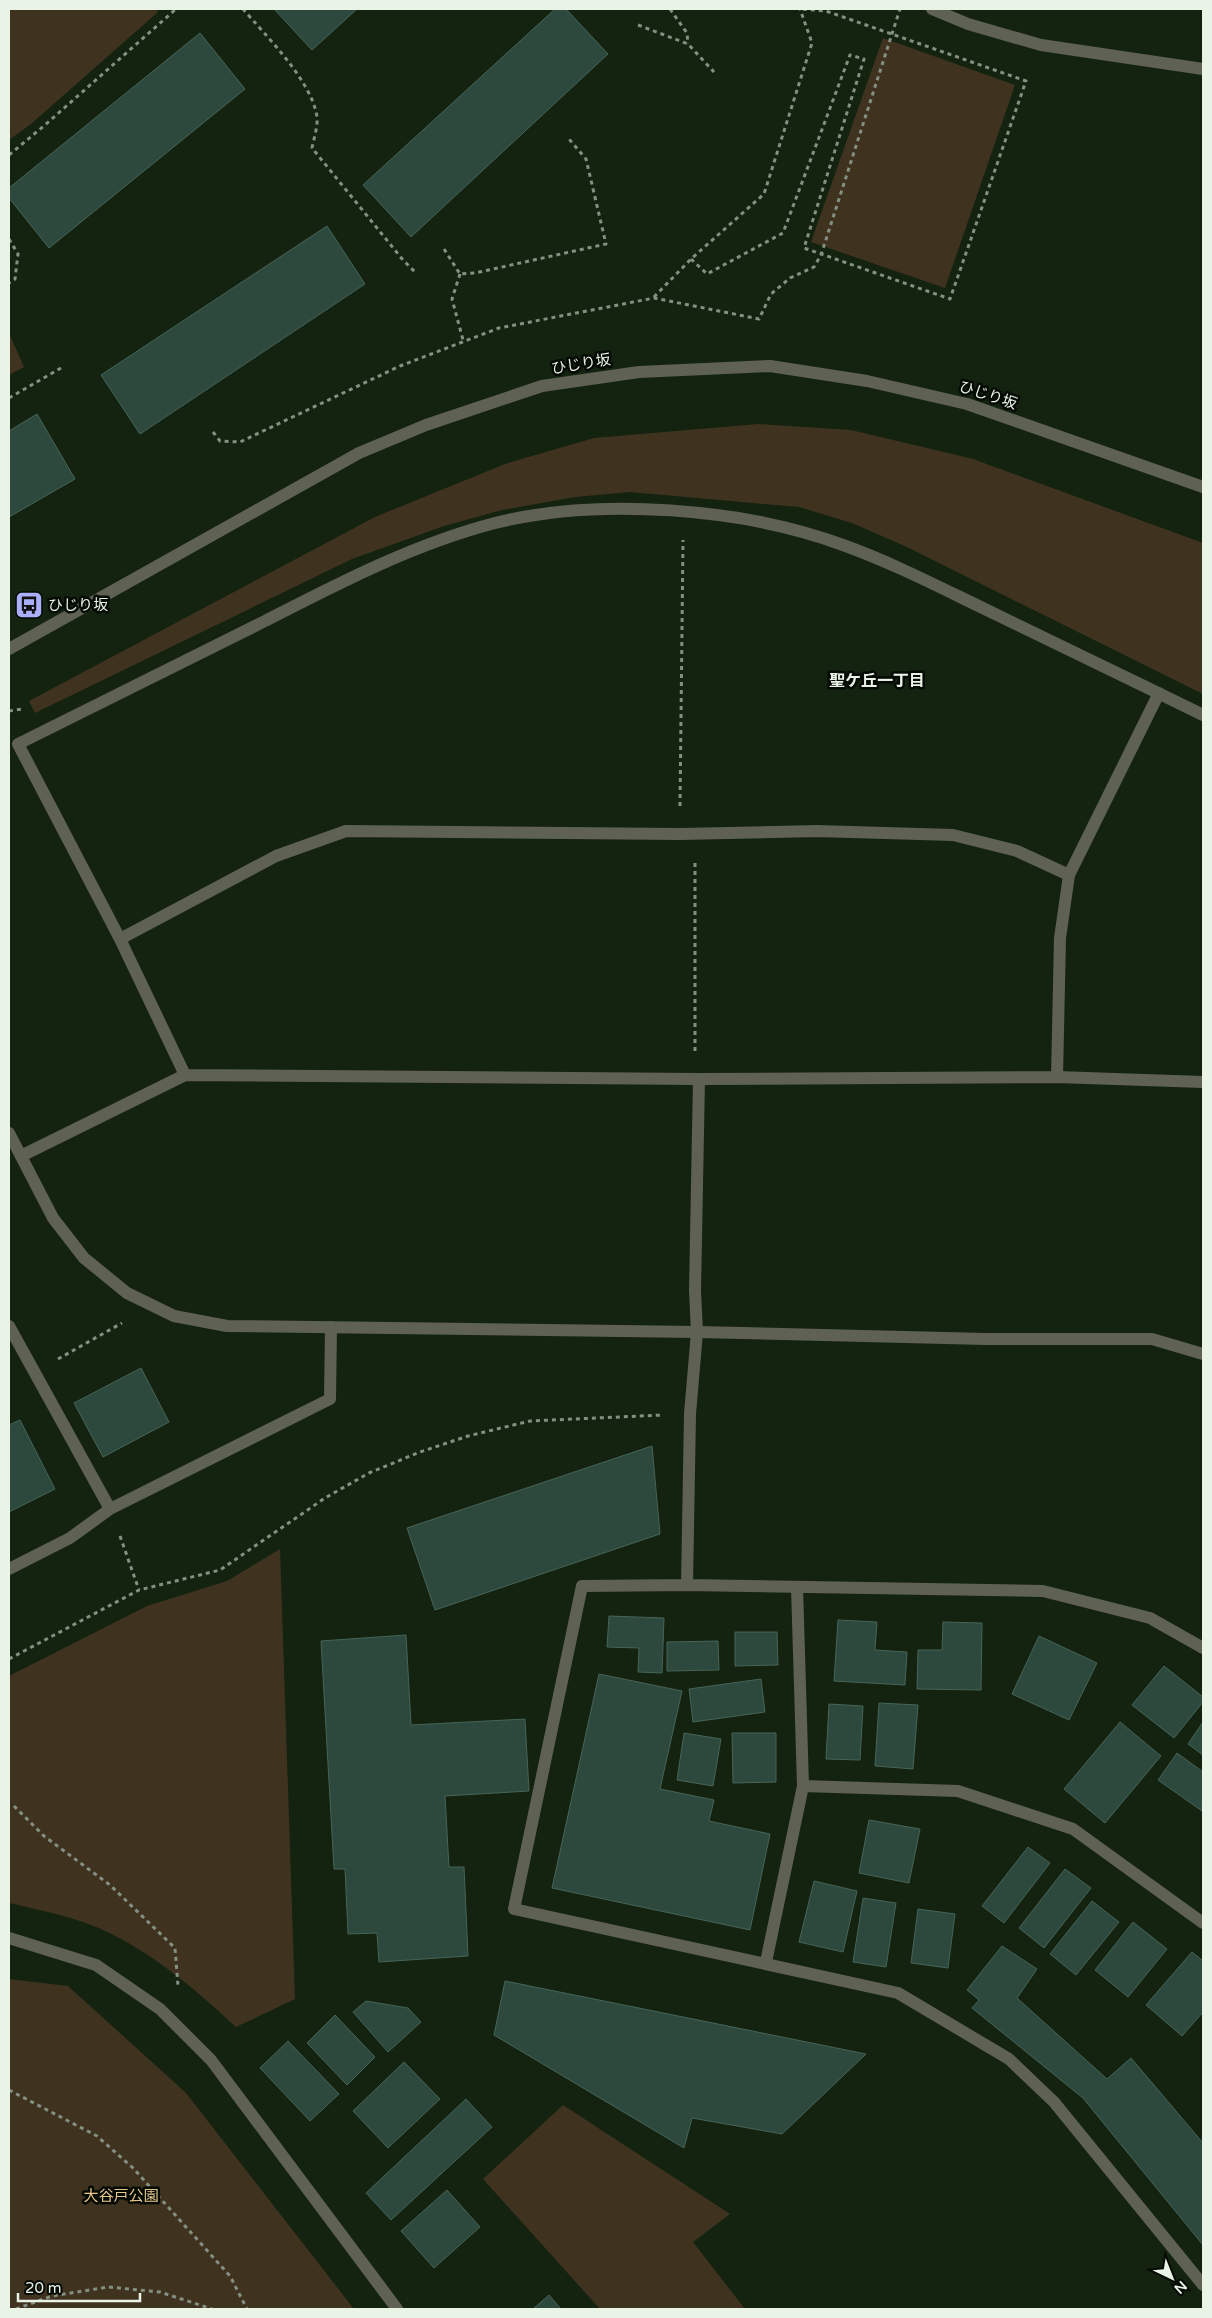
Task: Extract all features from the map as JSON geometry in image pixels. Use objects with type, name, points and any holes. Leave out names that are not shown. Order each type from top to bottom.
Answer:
[{"type":"street","points":[[932,9],[968,24],[1041,45],[1203,69]]},
{"type":"street","name":"ひじり坂","points":[[9,649],[359,453],[426,424],[542,386],[639,372],[770,366],[867,381],[967,404],[1203,487]]},
{"type":"street","points":[[185,1076],[120,939],[18,744],[354,576],[454,536],[497,523],[544,515],[617,510],[683,511],[736,518],[842,544],[898,568],[1203,715]]},
{"type":"street","points":[[1057,1077],[1060,938],[1069,874],[1159,693]]},
{"type":"street","points":[[120,939],[276,856],[346,831],[680,834],[817,831],[953,835],[1017,851],[1069,874]]},
{"type":"street","points":[[21,1156],[185,1076],[699,1079],[1057,1077],[1203,1082]]},
{"type":"street","points":[[688,1585],[690,1414],[696,1332],[699,1079]]},
{"type":"street","points":[[9,1133],[52,1218],[84,1258],[127,1293],[174,1316],[227,1326],[1152,1339],[1203,1354]]},
{"type":"street","points":[[9,1569],[70,1538],[110,1510],[330,1399],[331,1327]]},
{"type":"street","points":[[10,1332],[110,1510]]},
{"type":"street","points":[[1203,1648],[1150,1618],[1043,1591],[688,1585],[582,1586],[514,1909],[766,1962],[898,1993],[1009,2059],[1054,2102],[1203,2285]]},
{"type":"street","points":[[766,1962],[803,1786],[797,1587]]},
{"type":"street","points":[[803,1786],[958,1791],[1074,1829],[1203,1922]]},
{"type":"street","points":[[9,1938],[96,1965],[160,2009],[211,2060],[397,2309]]},
{"type":"path","points":[[9,155],[176,9]]},
{"type":"path","points":[[243,9],[299,76],[317,118],[312,148],[415,272]]},
{"type":"path","points":[[670,9],[687,33],[688,44]]},
{"type":"path","points":[[654,298],[690,259],[764,194],[812,43],[801,9],[826,11],[1026,81],[950,299],[804,248],[864,59],[850,55],[783,234],[706,274],[690,259]]},
{"type":"path","points":[[213,432],[220,441],[240,442],[400,366],[463,340],[499,328],[654,298],[759,319],[770,294],[790,278],[814,267],[821,255],[900,9]]},
{"type":"path","points":[[638,25],[688,44],[714,72]]},
{"type":"path","points":[[460,274],[475,273],[606,244],[586,159],[568,139]]},
{"type":"path","points":[[9,240],[18,254],[15,280],[9,283]]},
{"type":"path","points":[[444,249],[460,274]]},
{"type":"path","points":[[460,274],[452,299],[463,340]]},
{"type":"path","points":[[9,398],[61,368]]},
{"type":"path","points":[[680,834],[683,511]]},
{"type":"path","points":[[9,711],[29,708]]},
{"type":"path","points":[[695,833],[695,1055],[699,1079]]},
{"type":"path","points":[[51,1363],[125,1321]]},
{"type":"path","points":[[9,1659],[139,1590],[220,1570],[325,1498],[369,1473],[468,1436],[530,1421],[690,1414]]},
{"type":"path","points":[[110,1510],[139,1590]]},
{"type":"path","points":[[14,1806],[44,1836],[110,1885],[174,1948],[178,1990]]},
{"type":"path","points":[[9,2090],[97,2136],[133,2168],[230,2276],[247,2309]]},
{"type":"path","points":[[16,2309],[52,2296],[108,2287],[160,2292],[212,2309]]},
{"type":"green space","points":[[9,9],[155,9],[158,12],[31,124],[9,140]]},
{"type":"green space","points":[[883,38],[1015,85],[945,288],[811,242]]},
{"type":"green space","points":[[9,333],[24,367],[9,375]]},
{"type":"green space","points":[[758,424],[851,430],[973,459],[1203,543],[1203,694],[907,547],[852,523],[799,507],[630,492],[575,497],[502,510],[444,526],[352,559],[35,713],[29,701],[375,517],[505,464],[594,438]]},
{"type":"green space","points":[[280,1549],[295,1999],[236,2027],[172,1972],[120,1938],[79,1920],[9,1903],[9,1676],[147,1606],[227,1581]]},
{"type":"green space","name":"大谷戸公園","points":[[9,1979],[68,1986],[186,2093],[354,2309],[9,2309]]},
{"type":"green space","points":[[563,2105],[730,2214],[693,2242],[745,2309],[600,2309],[483,2179]]},
{"type":"building","points":[[274,9],[357,9],[312,50]]},
{"type":"building","points":[[555,9],[566,9],[608,54],[411,237],[363,185]]},
{"type":"building","points":[[200,33],[245,89],[49,248],[9,198],[9,188]]},
{"type":"building","points":[[327,226],[365,284],[140,434],[101,375]]},
{"type":"building","points":[[37,414],[75,479],[9,517],[9,431]]},
{"type":"building","points":[[141,1368],[169,1422],[103,1457],[74,1403]]},
{"type":"building","points":[[20,1420],[55,1489],[9,1512],[9,1425]]},
{"type":"building","points":[[652,1446],[660,1534],[435,1610],[407,1528]]},
{"type":"building","points":[[609,1616],[664,1618],[662,1673],[638,1672],[639,1648],[607,1647]]},
{"type":"building","points":[[838,1620],[877,1622],[875,1650],[907,1652],[905,1685],[834,1681]]},
{"type":"building","points":[[943,1622],[982,1623],[981,1690],[917,1689],[918,1650],[942,1650]]},
{"type":"building","points":[[735,1632],[777,1632],[778,1665],[735,1666]]},
{"type":"building","points":[[406,1635],[411,1725],[525,1719],[529,1791],[445,1796],[449,1867],[464,1867],[468,1956],[379,1962],[377,1933],[348,1934],[345,1869],[334,1869],[321,1641]]},
{"type":"building","points":[[1039,1636],[1097,1663],[1069,1720],[1012,1694]]},
{"type":"building","points":[[718,1641],[719,1670],[667,1671],[667,1642]]},
{"type":"building","points":[[1164,1666],[1203,1697],[1203,1702],[1174,1738],[1132,1705]]},
{"type":"building","points":[[599,1674],[682,1691],[660,1789],[714,1800],[709,1821],[770,1834],[750,1930],[552,1888]]},
{"type":"building","points":[[761,1679],[765,1712],[693,1722],[689,1689]]},
{"type":"building","points":[[879,1703],[918,1705],[913,1769],[875,1766]]},
{"type":"building","points":[[829,1704],[863,1706],[860,1760],[826,1759]]},
{"type":"building","points":[[1120,1722],[1161,1756],[1105,1823],[1064,1789]]},
{"type":"building","points":[[1203,1722],[1203,1755],[1188,1744]]},
{"type":"building","points":[[684,1733],[721,1739],[713,1786],[677,1780]]},
{"type":"building","points":[[732,1733],[776,1733],[776,1782],[733,1783]]},
{"type":"building","points":[[1177,1753],[1203,1772],[1202,1811],[1158,1780]]},
{"type":"building","points":[[869,1820],[920,1829],[909,1883],[859,1873]]},
{"type":"building","points":[[1028,1847],[1050,1863],[1004,1923],[982,1906]]},
{"type":"building","points":[[1065,1869],[1091,1888],[1044,1948],[1019,1928]]},
{"type":"building","points":[[814,1881],[857,1891],[843,1952],[799,1942]]},
{"type":"building","points":[[863,1898],[896,1903],[886,1967],[853,1962]]},
{"type":"building","points":[[1092,1901],[1119,1922],[1076,1975],[1050,1954]]},
{"type":"building","points":[[918,1909],[955,1914],[948,1968],[911,1963]]},
{"type":"building","points":[[1133,1922],[1167,1949],[1128,1997],[1095,1970]]},
{"type":"building","points":[[1002,1946],[1037,1969],[1017,1998],[1107,2079],[1131,2058],[1203,2143],[1203,2245],[1083,2098],[972,2008],[979,2000],[967,1990]]},
{"type":"building","points":[[1192,1952],[1203,1961],[1203,2012],[1182,2036],[1146,2005]]},
{"type":"building","points":[[505,1981],[866,2054],[782,2134],[692,2118],[684,2148],[494,2035]]},
{"type":"building","points":[[366,2001],[408,2008],[421,2022],[388,2052],[353,2012]]},
{"type":"building","points":[[335,2015],[375,2057],[347,2085],[307,2043]]},
{"type":"building","points":[[288,2041],[339,2094],[310,2121],[260,2068]]},
{"type":"building","points":[[404,2062],[440,2099],[388,2148],[353,2111]]},
{"type":"building","points":[[466,2099],[492,2127],[391,2220],[366,2193]]},
{"type":"building","points":[[447,2190],[480,2227],[434,2268],[401,2231]]},
{"type":"building","points":[[549,2295],[561,2309],[533,2309]]},
{"type":"place","name":"ひじり坂","points":[[29,605]]},
{"type":"district","name":"聖ケ丘一丁目","points":[[877,681]]}]
